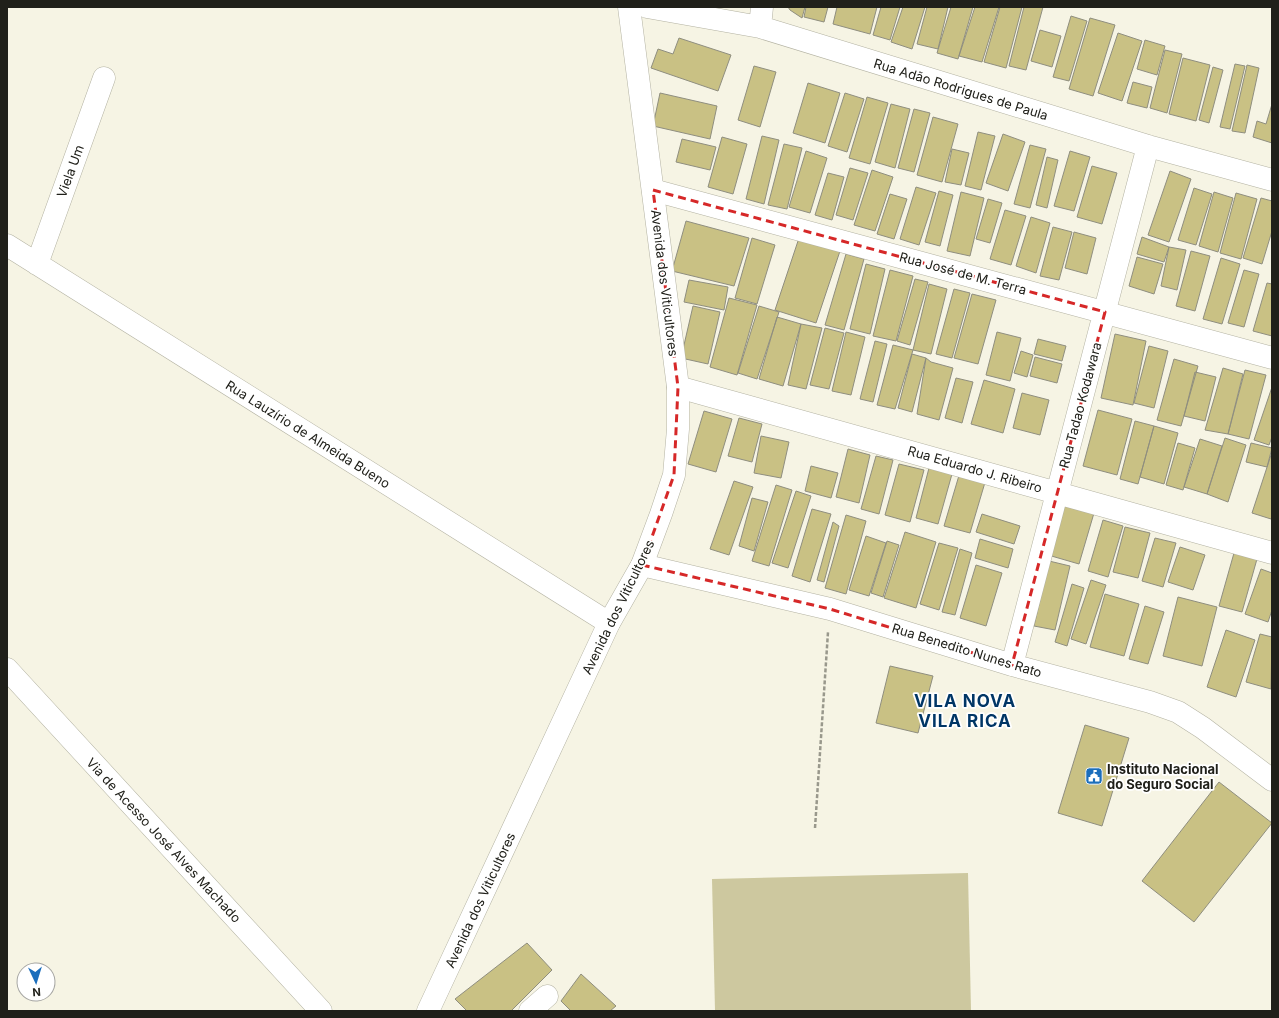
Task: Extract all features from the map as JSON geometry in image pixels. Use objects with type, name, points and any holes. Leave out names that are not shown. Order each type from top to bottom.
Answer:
[{"type":"street","name":"Avenida dos Viticultores","points":[[428,1011],[609,624],[642,565],[674,475],[678,429],[678,387],[654,190],[629,7]]},
{"type":"street","name":"Rua Adão Rodrigues de Paula","points":[[647,7],[761,17],[1148,146],[1272,180]]},
{"type":"street","name":"Viela Um","points":[[37,264],[104,78]]},
{"type":"street","name":"Rua Tadao Kodawara","points":[[1012,665],[1056,492],[1148,146]]},
{"type":"street","name":"Rua José de M. Terra","points":[[654,190],[1272,358]]},
{"type":"street","name":"Rua Lauzírio de Almeida Bueno","points":[[7,245],[609,624]]},
{"type":"street","name":"Rua Eduardo J. Ribeiro","points":[[678,387],[1272,553]]},
{"type":"street","name":"Rua Benedito Nunes Rato","points":[[642,565],[830,609],[1012,665],[1150,702],[1178,712],[1203,728],[1272,780]]},
{"type":"street","name":"Via de Acesso José Alves Machado","points":[[7,669],[321,1011]]},
{"type":"street","points":[[530,1011],[547,996]]},
{"type":"path","points":[[815,828],[830,609]]},
{"type":"highlighted area","points":[[653,190],[1105,312],[1012,665],[830,609],[642,565],[674,475],[678,387]]},
{"type":"shaded area","points":[[968,873],[971,1011],[715,1011],[712,879]]},
{"type":"building","points":[[788,7],[805,7],[802,18],[790,10]]},
{"type":"building","points":[[806,7],[828,7],[824,22],[804,17]]},
{"type":"building","points":[[837,7],[877,7],[870,34],[833,24]]},
{"type":"building","points":[[881,7],[900,7],[890,40],[873,35]]},
{"type":"building","points":[[903,7],[925,7],[912,49],[891,42]]},
{"type":"building","points":[[927,7],[948,7],[938,49],[917,44]]},
{"type":"building","points":[[951,7],[973,7],[958,59],[937,53]]},
{"type":"building","points":[[975,7],[999,7],[982,62],[959,56]]},
{"type":"building","points":[[1000,7],[1022,7],[1006,68],[984,62]]},
{"type":"building","points":[[1024,7],[1043,7],[1026,70],[1009,66]]},
{"type":"building","points":[[1071,16],[1087,21],[1069,81],[1053,77]]},
{"type":"building","points":[[1090,18],[1115,25],[1093,96],[1069,89]]},
{"type":"building","points":[[1040,30],[1061,36],[1052,67],[1031,61]]},
{"type":"building","points":[[1118,33],[1142,41],[1122,101],[1098,93]]},
{"type":"building","points":[[679,38],[731,55],[718,91],[651,68],[658,49],[673,54]]},
{"type":"building","points":[[1145,40],[1165,46],[1157,75],[1137,69]]},
{"type":"building","points":[[1165,50],[1182,54],[1167,113],[1150,108]]},
{"type":"building","points":[[1183,58],[1210,65],[1196,121],[1169,114]]},
{"type":"building","points":[[1235,64],[1245,66],[1230,129],[1220,127]]},
{"type":"building","points":[[1247,65],[1259,68],[1245,133],[1232,131]]},
{"type":"building","points":[[754,66],[776,72],[760,127],[738,120]]},
{"type":"building","points":[[1213,67],[1223,70],[1209,123],[1199,120]]},
{"type":"building","points":[[1133,82],[1152,87],[1147,108],[1127,103]]},
{"type":"building","points":[[808,83],[840,93],[825,143],[793,133]]},
{"type":"building","points":[[660,93],[717,106],[710,139],[653,126]]},
{"type":"building","points":[[845,93],[864,99],[847,152],[828,146]]},
{"type":"building","points":[[867,97],[888,103],[870,164],[849,158]]},
{"type":"building","points":[[891,104],[910,109],[895,168],[875,162]]},
{"type":"building","points":[[1272,104],[1272,143],[1253,137],[1257,121],[1266,124]]},
{"type":"building","points":[[914,109],[930,113],[914,172],[898,168]]},
{"type":"building","points":[[933,117],[958,124],[942,182],[917,175]]},
{"type":"building","points":[[978,132],[995,136],[981,190],[965,186]]},
{"type":"building","points":[[1003,134],[1025,142],[1008,191],[986,183]]},
{"type":"building","points":[[762,136],[779,140],[764,204],[746,199]]},
{"type":"building","points":[[722,137],[747,144],[733,194],[708,187]]},
{"type":"building","points":[[682,139],[716,147],[710,170],[676,162]]},
{"type":"building","points":[[784,144],[802,148],[787,209],[768,205]]},
{"type":"building","points":[[1030,145],[1046,149],[1030,208],[1014,204]]},
{"type":"building","points":[[952,149],[969,153],[961,185],[945,182]]},
{"type":"building","points":[[806,151],[827,158],[810,213],[789,207]]},
{"type":"building","points":[[1070,151],[1090,157],[1074,211],[1054,206]]},
{"type":"building","points":[[1047,157],[1058,160],[1047,208],[1036,205]]},
{"type":"building","points":[[1092,166],[1117,173],[1102,224],[1077,217]]},
{"type":"building","points":[[850,168],[868,173],[853,220],[836,215]]},
{"type":"building","points":[[872,170],[893,177],[875,231],[854,225]]},
{"type":"building","points":[[1170,171],[1191,179],[1169,242],[1148,235]]},
{"type":"building","points":[[828,173],[844,177],[832,220],[815,215]]},
{"type":"building","points":[[916,187],[936,193],[919,245],[900,239]]},
{"type":"building","points":[[1194,188],[1212,194],[1196,245],[1178,240]]},
{"type":"building","points":[[939,191],[953,195],[940,246],[925,242]]},
{"type":"building","points":[[961,192],[984,198],[970,256],[947,251]]},
{"type":"building","points":[[1214,192],[1233,198],[1218,252],[1199,246]]},
{"type":"building","points":[[1236,193],[1257,199],[1241,259],[1220,253]]},
{"type":"building","points":[[890,194],[907,199],[894,239],[877,234]]},
{"type":"building","points":[[1261,198],[1272,201],[1272,231],[1262,264],[1243,258]]},
{"type":"building","points":[[988,199],[1002,203],[990,243],[976,239]]},
{"type":"building","points":[[1005,210],[1026,216],[1011,265],[990,259]]},
{"type":"building","points":[[1031,217],[1050,223],[1036,273],[1016,266]]},
{"type":"building","points":[[686,221],[749,238],[734,286],[672,271]]},
{"type":"building","points":[[1053,227],[1072,232],[1059,280],[1040,276]]},
{"type":"building","points":[[1074,232],[1096,238],[1087,274],[1065,268]]},
{"type":"building","points":[[1142,237],[1169,247],[1164,262],[1137,254]]},
{"type":"building","points":[[752,238],[775,245],[757,304],[735,298]]},
{"type":"building","points":[[799,238],[840,251],[816,323],[775,310]]},
{"type":"building","points":[[1169,247],[1186,250],[1177,290],[1161,286]]},
{"type":"building","points":[[1191,251],[1210,256],[1195,311],[1176,306]]},
{"type":"building","points":[[846,254],[864,259],[844,330],[825,325]]},
{"type":"building","points":[[1137,257],[1163,264],[1154,294],[1129,286]]},
{"type":"building","points":[[1221,258],[1240,264],[1222,324],[1203,319]]},
{"type":"building","points":[[866,264],[885,269],[870,334],[850,329]]},
{"type":"building","points":[[890,270],[913,276],[896,341],[873,336]]},
{"type":"building","points":[[1244,270],[1259,274],[1244,327],[1228,323]]},
{"type":"building","points":[[915,279],[928,282],[910,345],[897,341]]},
{"type":"building","points":[[689,280],[728,287],[724,310],[684,302]]},
{"type":"building","points":[[1267,283],[1272,284],[1272,336],[1253,331]]},
{"type":"building","points":[[929,284],[947,289],[931,354],[913,350]]},
{"type":"building","points":[[954,289],[970,293],[952,358],[936,354]]},
{"type":"building","points":[[972,294],[996,300],[978,364],[954,358]]},
{"type":"building","points":[[729,298],[757,305],[737,375],[710,367]]},
{"type":"building","points":[[693,306],[720,312],[708,364],[681,358]]},
{"type":"building","points":[[759,306],[779,312],[757,379],[738,373]]},
{"type":"building","points":[[777,317],[801,324],[783,386],[759,379]]},
{"type":"building","points":[[801,324],[822,328],[806,389],[788,385]]},
{"type":"building","points":[[825,328],[844,333],[829,389],[810,385]]},
{"type":"building","points":[[846,332],[865,337],[851,395],[832,391]]},
{"type":"building","points":[[997,332],[1021,338],[1010,381],[986,375]]},
{"type":"building","points":[[1115,334],[1146,341],[1133,405],[1101,398]]},
{"type":"building","points":[[1038,339],[1066,346],[1062,361],[1034,354]]},
{"type":"building","points":[[875,341],[887,344],[873,402],[860,399]]},
{"type":"building","points":[[893,345],[913,350],[895,409],[877,405]]},
{"type":"building","points":[[1149,346],[1168,351],[1154,408],[1134,403]]},
{"type":"building","points":[[1021,351],[1033,355],[1027,377],[1014,373]]},
{"type":"building","points":[[912,354],[926,358],[912,412],[898,408]]},
{"type":"building","points":[[1035,357],[1062,364],[1057,383],[1030,376]]},
{"type":"building","points":[[926,358],[931,362],[953,368],[939,420],[917,414]]},
{"type":"building","points":[[1174,359],[1198,366],[1181,426],[1157,420]]},
{"type":"building","points":[[1223,368],[1243,374],[1228,434],[1205,430]]},
{"type":"building","points":[[1245,370],[1266,375],[1249,439],[1228,434]]},
{"type":"building","points":[[1195,372],[1216,377],[1205,421],[1184,416]]},
{"type":"building","points":[[956,378],[973,382],[962,423],[945,418]]},
{"type":"building","points":[[984,380],[1015,389],[1003,433],[971,424]]},
{"type":"building","points":[[1272,387],[1272,437],[1269,445],[1254,440]]},
{"type":"building","points":[[1022,393],[1049,400],[1040,435],[1013,428]]},
{"type":"building","points":[[1098,410],[1132,419],[1117,475],[1083,466]]},
{"type":"building","points":[[704,411],[732,419],[716,472],[688,464]]},
{"type":"building","points":[[739,418],[762,424],[752,462],[728,456]]},
{"type":"building","points":[[1135,421],[1154,426],[1138,484],[1120,479]]},
{"type":"building","points":[[1154,426],[1178,433],[1164,484],[1140,477]]},
{"type":"building","points":[[761,436],[789,442],[781,478],[754,473]]},
{"type":"building","points":[[1225,438],[1246,445],[1228,502],[1207,494]]},
{"type":"building","points":[[1200,439],[1222,446],[1207,494],[1184,487]]},
{"type":"building","points":[[1178,443],[1195,448],[1183,490],[1166,485]]},
{"type":"building","points":[[1251,443],[1272,448],[1267,467],[1246,462]]},
{"type":"building","points":[[848,449],[870,455],[859,503],[836,497]]},
{"type":"building","points":[[1272,452],[1272,517],[1271,519],[1252,513]]},
{"type":"building","points":[[876,456],[893,460],[879,514],[861,509]]},
{"type":"building","points":[[899,464],[924,470],[910,522],[885,515]]},
{"type":"building","points":[[811,466],[838,473],[831,498],[805,491]]},
{"type":"building","points":[[929,468],[952,474],[938,524],[916,518]]},
{"type":"building","points":[[960,472],[986,479],[970,533],[944,526]]},
{"type":"building","points":[[734,481],[753,487],[729,555],[710,549]]},
{"type":"building","points":[[776,485],[792,490],[769,566],[752,561]]},
{"type":"building","points":[[796,491],[811,496],[788,568],[772,563]]},
{"type":"building","points":[[752,498],[768,502],[754,551],[739,546]]},
{"type":"building","points":[[1062,504],[1094,513],[1079,564],[1048,555]]},
{"type":"building","points":[[812,509],[831,514],[810,582],[792,576]]},
{"type":"building","points":[[982,514],[1020,526],[1014,544],[976,532]]},
{"type":"building","points":[[846,515],[866,521],[846,594],[825,588]]},
{"type":"building","points":[[1103,520],[1123,526],[1108,577],[1088,571]]},
{"type":"building","points":[[833,522],[839,526],[824,582],[817,580]]},
{"type":"building","points":[[1125,527],[1150,533],[1138,578],[1113,572]]},
{"type":"building","points":[[905,532],[936,542],[916,608],[884,598]]},
{"type":"building","points":[[866,536],[886,543],[869,596],[849,590]]},
{"type":"building","points":[[1155,538],[1176,543],[1163,587],[1142,581]]},
{"type":"building","points":[[980,539],[1013,549],[1008,568],[975,558]]},
{"type":"building","points":[[887,541],[899,545],[883,597],[871,593]]},
{"type":"building","points":[[939,543],[958,548],[939,610],[920,604]]},
{"type":"building","points":[[1180,547],[1205,555],[1193,590],[1168,582]]},
{"type":"building","points":[[960,549],[972,553],[955,615],[942,612]]},
{"type":"building","points":[[1234,553],[1257,559],[1242,612],[1219,606]]},
{"type":"building","points":[[1049,561],[1070,566],[1055,630],[1034,626]]},
{"type":"building","points":[[976,565],[1002,573],[986,626],[960,618]]},
{"type":"building","points":[[1261,569],[1272,573],[1272,610],[1268,622],[1245,614]]},
{"type":"building","points":[[1091,580],[1106,585],[1086,644],[1071,639]]},
{"type":"building","points":[[1072,584],[1084,588],[1067,646],[1055,642]]},
{"type":"building","points":[[1105,594],[1139,604],[1124,656],[1090,647]]},
{"type":"building","points":[[1178,597],[1217,607],[1202,666],[1163,656]]},
{"type":"building","points":[[1145,606],[1164,612],[1148,664],[1129,659]]},
{"type":"building","points":[[1226,630],[1255,640],[1236,697],[1207,687]]},
{"type":"building","points":[[1260,634],[1272,637],[1271,689],[1246,682]]},
{"type":"building","points":[[890,666],[933,676],[918,733],[876,723]]},
{"type":"building","name":"Instituto Nacional do Seguro Social","points":[[1085,725],[1129,738],[1102,826],[1058,813]]},
{"type":"building","points":[[1219,782],[1272,823],[1194,922],[1142,881]]},
{"type":"building","points":[[527,943],[552,970],[511,1011],[467,1011],[455,999]]},
{"type":"building","points":[[581,974],[616,1006],[610,1011],[571,1011],[561,1001]]},
{"type":"place","name":"Instituto Nacional do Seguro Social","points":[[1094,776]]},
{"type":"district","name":"VILA NOVA VILA RICA","points":[[965,711]]}]
